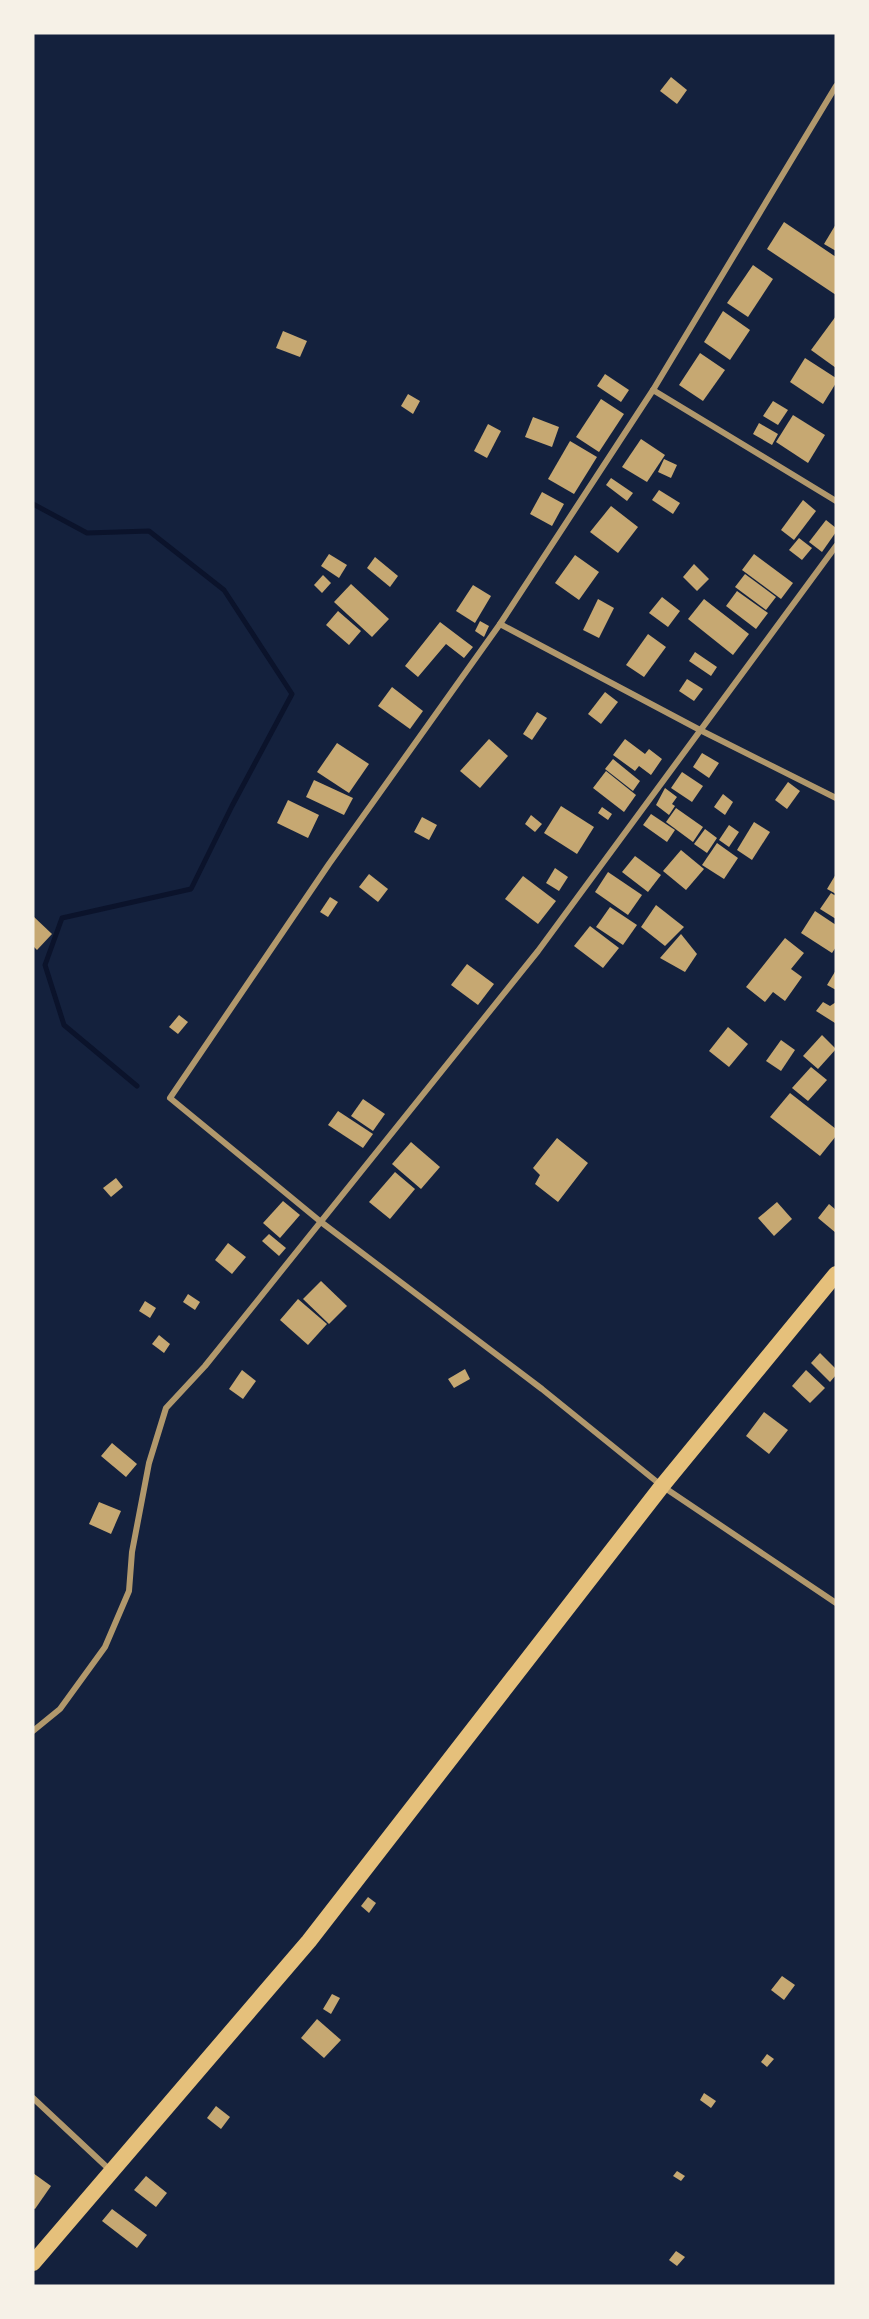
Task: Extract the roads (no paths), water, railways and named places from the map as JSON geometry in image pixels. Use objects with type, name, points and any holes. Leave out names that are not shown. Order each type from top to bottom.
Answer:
[{"type":"highway","points":[[33,2263],[309,1941],[662,1486],[836,1274]]},
{"type":"street","points":[[836,86],[653,390],[500,624],[329,864],[170,1098],[321,1222],[542,1389],[662,1486],[836,1603]]},
{"type":"street","points":[[653,390],[836,501]]},
{"type":"street","points":[[33,1731],[60,1709],[105,1647],[129,1592],[132,1552],[149,1463],[166,1408],[205,1366],[538,951],[836,546]]},
{"type":"street","points":[[500,624],[700,730],[836,798]]},
{"type":"street","points":[[33,2098],[111,2172]]},
{"type":"waterway","points":[[33,504],[87,533],[149,531],[224,590],[292,694],[191,889],[62,918],[45,965],[64,1025],[137,1086]]}]
